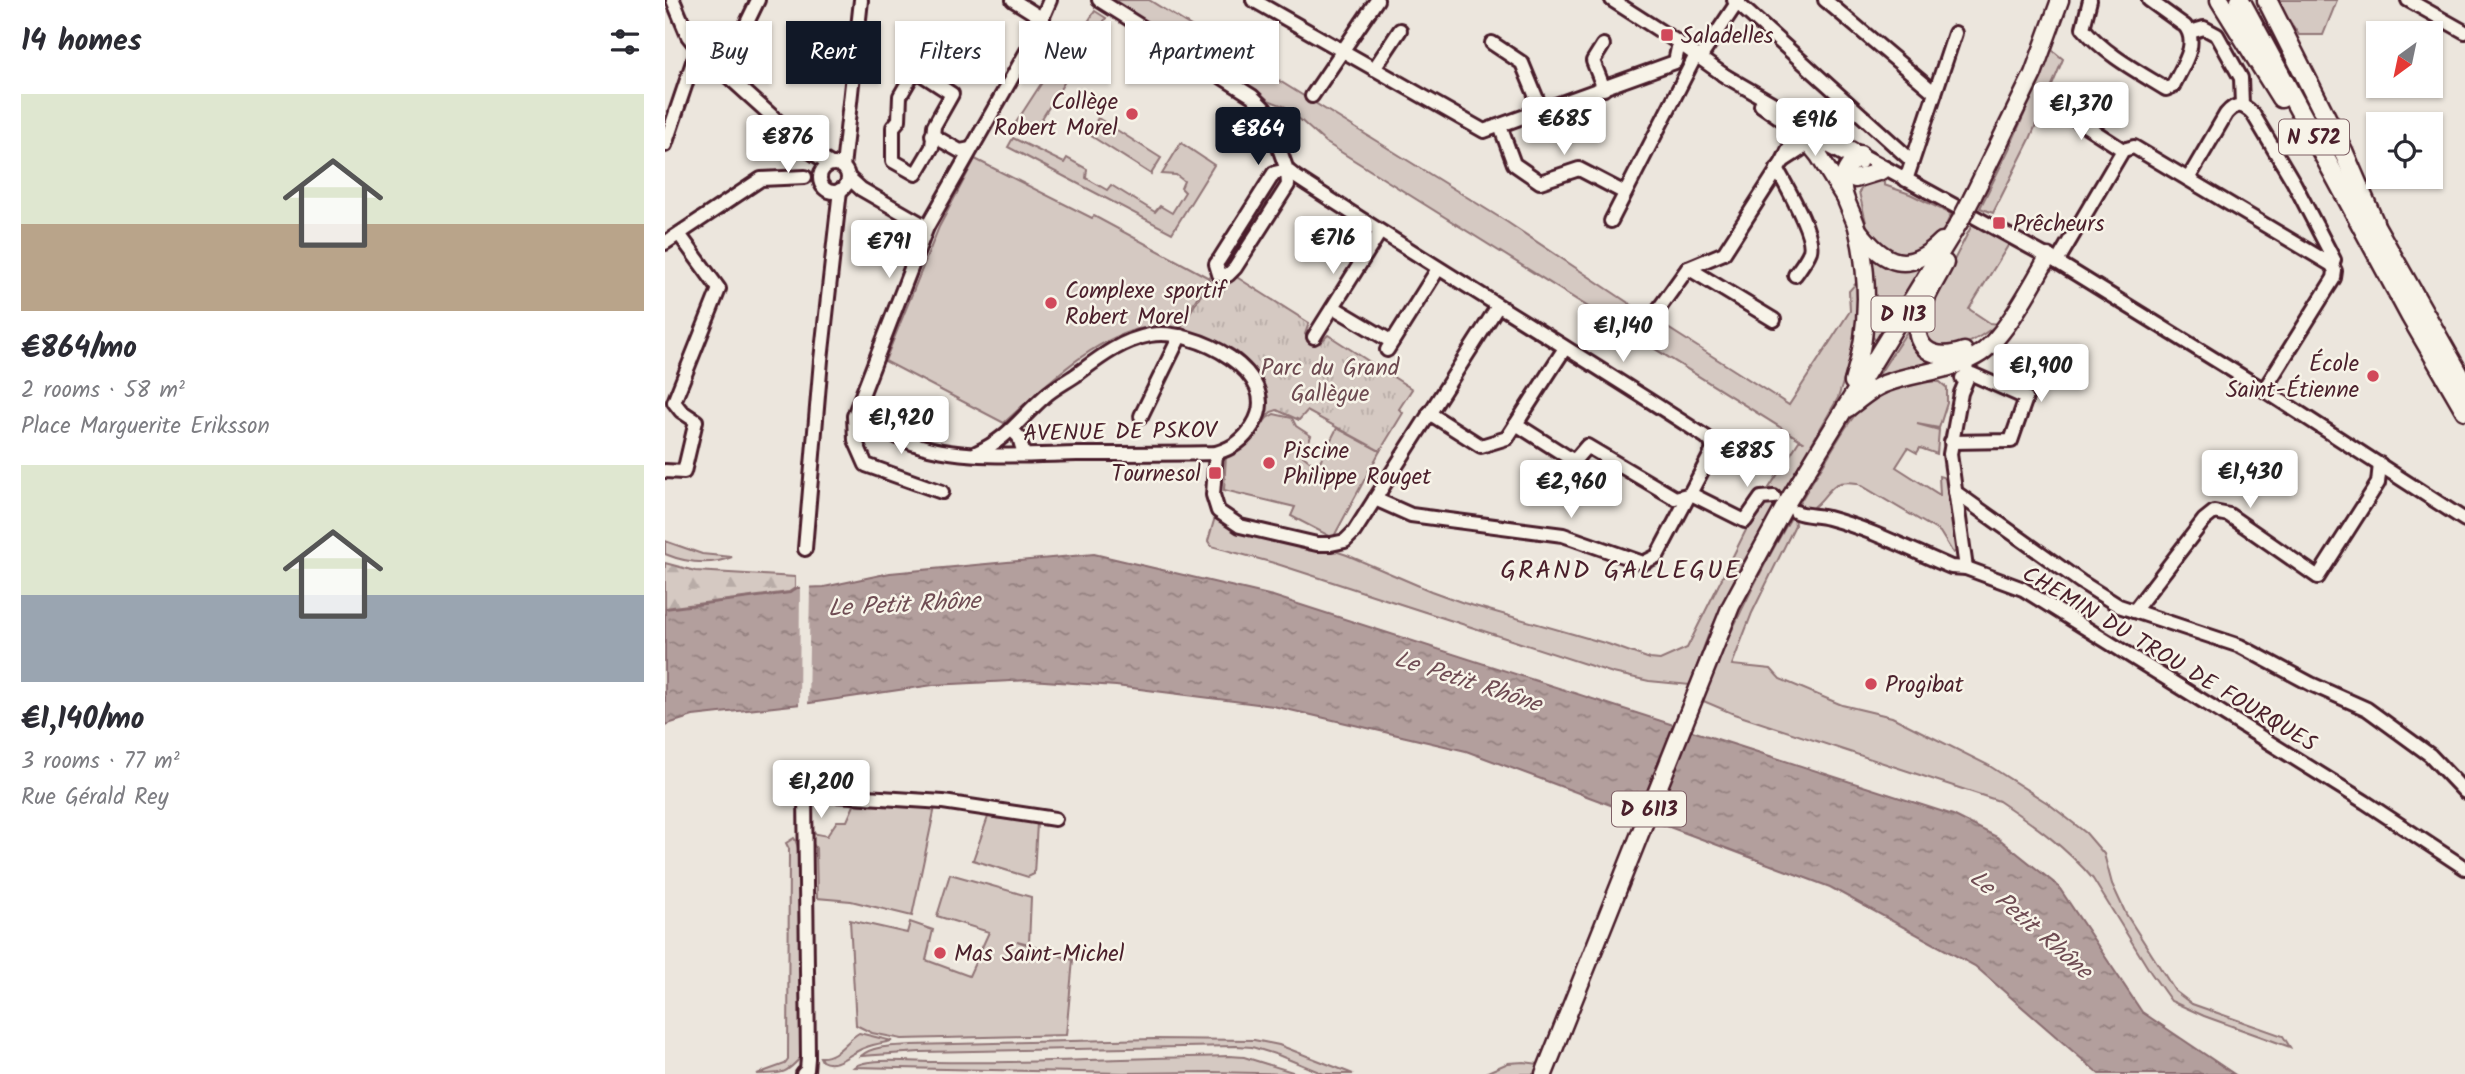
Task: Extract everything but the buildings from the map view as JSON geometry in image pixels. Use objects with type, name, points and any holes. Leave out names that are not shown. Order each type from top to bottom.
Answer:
[{"type":"highway","points":[[2220,0],[2388,274]]},
{"type":"highway","name":"N 572","points":[[2240,0],[2465,410]]},
{"type":"highway","name":"N 572","points":[[2251,0],[2465,385]]},
{"type":"highway","points":[[2267,0],[2344,153],[2374,222]]},
{"type":"main road","name":"D 113","points":[[1840,415],[1968,219],[1973,196],[2033,74],[2060,0]]},
{"type":"main road","points":[[1808,135],[1847,201],[1857,228],[1866,285],[1865,332],[1861,357],[1840,415]]},
{"type":"main road","points":[[1847,201],[1857,164],[1881,171]]},
{"type":"main road","points":[[1857,228],[1878,254],[1893,261],[1908,263],[1921,259],[1968,219]]},
{"type":"main road","points":[[1960,371],[1939,355],[1927,350],[1919,340],[1916,328],[1956,238],[1968,219]]},
{"type":"main road","points":[[1840,415],[1881,385],[1960,371],[1987,339],[2005,325],[2053,259]]},
{"type":"main road","name":"D 6113","points":[[1543,1074],[1736,596],[1757,555],[1840,415]]},
{"type":"street","points":[[673,0],[686,31]]},
{"type":"street","points":[[748,21],[758,0]]},
{"type":"street","points":[[805,549],[838,214],[833,177],[844,141],[861,0]]},
{"type":"street","points":[[1013,0],[1043,19]]},
{"type":"street","points":[[942,492],[866,465],[855,440],[854,416],[863,399],[871,370],[927,227],[1031,44],[1050,0]]},
{"type":"street","points":[[1099,0],[1252,96],[1265,109],[1287,170],[1288,185],[1235,268],[1228,275],[1219,274],[1216,264],[1274,173],[1287,170],[1438,269],[1706,437],[1713,450],[1657,556],[1643,563],[1563,535],[1411,515],[1375,499]]},
{"type":"street","points":[[1253,0],[1484,131],[1675,62]]},
{"type":"street","points":[[1312,96],[1377,0]]},
{"type":"street","points":[[1612,0],[1808,135],[1857,164],[1906,180]]},
{"type":"street","points":[[2089,0],[2083,28],[2093,40],[2167,89],[2173,86],[2193,43],[2190,32],[2149,0]]},
{"type":"street","points":[[2408,0],[2465,32]]},
{"type":"street","points":[[1611,221],[1687,72],[1736,1],[1912,160]]},
{"type":"street","points":[[1834,3],[1935,93]]},
{"type":"street","points":[[2190,32],[2204,28],[2217,35],[2241,78],[2242,105],[2253,114],[2294,183],[2334,260],[2332,265]]},
{"type":"street","points":[[1374,69],[1400,30]]},
{"type":"street","points":[[1906,180],[1955,33]]},
{"type":"street","points":[[1492,43],[1522,63],[1541,109]]},
{"type":"street","points":[[1675,62],[1678,43]]},
{"type":"street","points":[[1603,44],[1593,61],[1604,89]]},
{"type":"street","points":[[1675,62],[1687,72]]},
{"type":"street","points":[[915,70],[952,93],[932,135],[932,147],[916,174],[893,161],[893,127],[899,120],[900,96],[915,70]]},
{"type":"street","points":[[665,145],[686,83]]},
{"type":"street","points":[[736,84],[814,155],[833,177]]},
{"type":"street","points":[[2188,179],[2226,114],[2232,107],[2242,105]]},
{"type":"street","points":[[2060,109],[2123,150]]},
{"type":"street","points":[[1500,126],[1514,164],[1540,183],[1579,169],[1625,193]]},
{"type":"street","points":[[932,135],[960,151],[971,149]]},
{"type":"street","points":[[1655,314],[1688,268],[1724,253],[1780,165],[1787,149],[1808,135]]},
{"type":"street","points":[[2053,259],[2123,150],[2134,147],[2332,265],[2334,278],[2264,390]]},
{"type":"street","points":[[1780,165],[1809,239],[1810,251],[1795,275]]},
{"type":"street","points":[[1881,171],[1906,180],[1968,219],[2053,259],[2264,390],[2465,520]]},
{"type":"street","points":[[665,243],[761,179],[833,177],[861,189],[927,227]]},
{"type":"street","points":[[1314,337],[1380,232]]},
{"type":"street","points":[[665,471],[684,472],[696,421],[681,411],[674,402],[719,289],[679,234]]},
{"type":"street","points":[[1688,268],[1774,320]]},
{"type":"street","points":[[1333,307],[1389,346],[1438,269]]},
{"type":"street","points":[[1216,453],[1213,495],[1218,511],[1240,526],[1317,544],[1345,541],[1375,499],[1498,306]]},
{"type":"street","name":"AVENUE DE PSKOV","points":[[863,399],[880,425],[914,443],[944,450],[976,453],[1024,455],[1216,453],[1229,449],[1245,438],[1257,419],[1259,400],[1254,383],[1229,356],[1206,343],[1180,336],[1151,335],[1114,347],[1046,395],[996,444],[976,453]]},
{"type":"street","points":[[1140,415],[1180,336]]},
{"type":"street","points":[[1429,413],[1481,446],[1507,438],[1565,348]]},
{"type":"street","points":[[1951,442],[2011,441],[2025,398],[1960,371],[1951,442],[1950,454],[1966,568]]},
{"type":"street","points":[[1516,424],[1574,461],[1587,446],[1675,498],[1691,494],[1745,522],[1761,498],[1774,497]]},
{"type":"street","points":[[1011,430],[1019,437],[1024,455]]},
{"type":"street","points":[[2134,611],[2204,520],[2214,512],[2229,516],[2318,577],[2378,484],[2380,464]]},
{"type":"street","points":[[1955,492],[2119,606],[2240,646],[2311,684],[2367,709],[2430,755],[2465,792]]},
{"type":"street","name":"CHEMIN DU TROU DE FOURQUES","points":[[1795,512],[1826,517],[1854,526],[1951,567],[1966,568],[2023,589],[2365,802],[2465,868]]},
{"type":"street","points":[[810,1069],[806,793],[943,802],[1055,819]]},
{"type":"green space","points":[[1112,0],[1149,0],[1183,21],[1146,21]]},
{"type":"green space","points":[[2276,0],[2337,0],[2323,35],[2299,35]]},
{"type":"green space","points":[[1095,11],[1106,18],[1104,21],[1089,21]]},
{"type":"green space","points":[[2052,50],[2063,59],[2030,139],[1993,213],[1980,208],[2009,149]]},
{"type":"green space","points":[[1279,81],[1507,222],[1789,405],[1850,311],[1849,291],[1857,282],[1860,289],[1857,339],[1838,398],[1741,566],[1708,636],[1690,685],[1649,681],[1613,673],[1274,563],[1211,546],[1208,541],[1215,517],[1280,542],[1347,555],[1464,603],[1660,660],[1687,648],[1750,522],[1771,494],[1769,488],[1799,441],[1802,441],[1325,142],[1286,107],[1268,100],[1247,84],[1279,84]]},
{"type":"green space","points":[[1041,84],[1063,84],[1033,133],[1015,124]]},
{"type":"green space","points":[[1098,118],[1161,158],[1151,174],[1088,134]]},
{"type":"green space","points":[[1013,138],[1064,163],[1067,158],[1087,169],[1086,178],[1107,190],[1111,185],[1155,212],[1160,206],[1172,213],[1185,192],[1181,188],[1184,181],[1176,175],[1162,174],[1181,143],[1214,165],[1172,233],[1008,147]]},
{"type":"green space","name":"Complexe sportif Robert Morel","points":[[975,159],[1092,218],[1094,216],[1209,278],[1177,330],[1142,328],[1101,344],[1066,368],[1004,423],[885,361],[939,227]]},
{"type":"green space","points":[[1884,182],[1884,185],[1951,214],[1944,230],[1925,250],[1908,256],[1888,253],[1868,231],[1859,192],[1865,184]]},
{"type":"green space","points":[[1973,223],[2009,244],[1969,309],[1990,323],[1998,324],[1971,342],[1952,348],[1942,347],[1923,337],[1923,321]]},
{"type":"green space","points":[[1862,244],[1926,262],[1876,341],[1873,337],[1873,314]]},
{"type":"green space","name":"Parc du Grand Gallègue","points":[[1235,276],[1309,323],[1305,334],[1311,341],[1320,343],[1328,335],[1412,389],[1399,409],[1403,413],[1380,451],[1307,411],[1299,420],[1277,410],[1264,419],[1267,409],[1266,392],[1245,359],[1226,346],[1178,332],[1212,277],[1225,282]]},
{"type":"green space","points":[[1908,330],[1940,362],[1874,382]]},
{"type":"green space","points":[[1924,381],[1940,382],[1947,388],[1947,403],[1939,428],[1917,424],[1939,430],[1937,454],[1920,448],[1917,453],[1908,448],[1896,467],[1940,495],[1939,476],[1946,478],[1959,550],[1953,553],[1940,532],[1857,483],[1847,482],[1834,486],[1817,505],[1794,516],[1795,525],[1752,613],[1732,665],[1771,669],[1780,679],[1842,705],[1892,717],[1988,765],[2049,804],[2086,833],[2104,854],[2112,884],[2126,914],[2175,991],[2192,1004],[2283,1036],[2290,1047],[2171,1001],[2083,867],[2037,827],[1999,801],[1734,714],[1701,700],[1758,577],[1845,428],[1863,406],[1882,392]]},
{"type":"green space","points":[[1274,414],[1292,418],[1296,426],[1311,436],[1303,456],[1317,467],[1337,428],[1380,451],[1333,538],[1291,516],[1295,507],[1224,490],[1226,454],[1244,446],[1267,418]]},
{"type":"green space","points":[[665,541],[702,554],[732,557],[706,562],[682,560],[665,554]]},
{"type":"green space","points":[[665,563],[695,571],[795,577],[795,588],[789,592],[665,608]]},
{"type":"green space","points":[[864,799],[935,807],[912,916],[851,901],[817,898],[816,848],[812,833],[827,836],[837,821],[847,821],[855,803]]},
{"type":"green space","points":[[988,817],[1037,823],[1034,874],[1028,877],[973,860]]},
{"type":"green space","points":[[794,838],[798,850],[803,905],[803,1055],[784,1072],[757,1074],[785,1064],[788,1060],[789,849],[786,843]]},
{"type":"green space","points":[[950,874],[1031,897],[1029,944],[1017,941],[1073,960],[1066,1035],[902,1039],[872,1033],[856,1025],[850,920],[907,933],[910,922],[933,930],[926,960],[969,976],[989,932],[937,916]]},
{"type":"green space","points":[[859,1033],[892,1041],[859,1050],[838,1062],[822,1061],[820,1057],[837,1052]]},
{"type":"green space","points":[[1154,1039],[1254,1040],[1279,1045],[1353,1074],[1324,1074],[1278,1055],[1252,1047],[1236,1046],[920,1052],[861,1056],[878,1048],[899,1046]]},
{"type":"green space","points":[[1244,1057],[1299,1074],[854,1067],[880,1061],[1007,1062]]},
{"type":"green space","points":[[1508,1063],[1539,1064],[1536,1074],[1483,1074]]},
{"type":"water","name":"Le Petit Rhône","points":[[1094,554],[1273,596],[1953,815],[1997,837],[2058,886],[2142,1012],[2234,1074],[2099,1074],[1975,966],[1830,887],[1466,751],[1273,706],[1116,686],[1030,680],[933,685],[693,716],[665,725],[665,609],[790,593],[797,588],[824,587],[890,573]]},
{"type":"pier","points":[[800,585],[810,585],[808,707],[799,708]]},
{"type":"place","name":"Saladelles","points":[[1667,35]]},
{"type":"place","name":"Collège Robert Morel","points":[[1132,114]]},
{"type":"place","name":"Prêcheurs","points":[[1999,223]]},
{"type":"place","name":"Complexe sportif Robert Morel","points":[[1051,303]]},
{"type":"place","name":"École Saint-Étienne","points":[[2373,376]]},
{"type":"place","name":"Piscine Philippe Rouget","points":[[1269,463]]},
{"type":"place","name":"Tournesol","points":[[1215,473]]},
{"type":"place","name":"Progibat","points":[[1871,684]]},
{"type":"place","name":"Mas Saint-Michel","points":[[940,953]]},
{"type":"district","name":"GRAND GALLEGUE","points":[[1621,569]]}]
